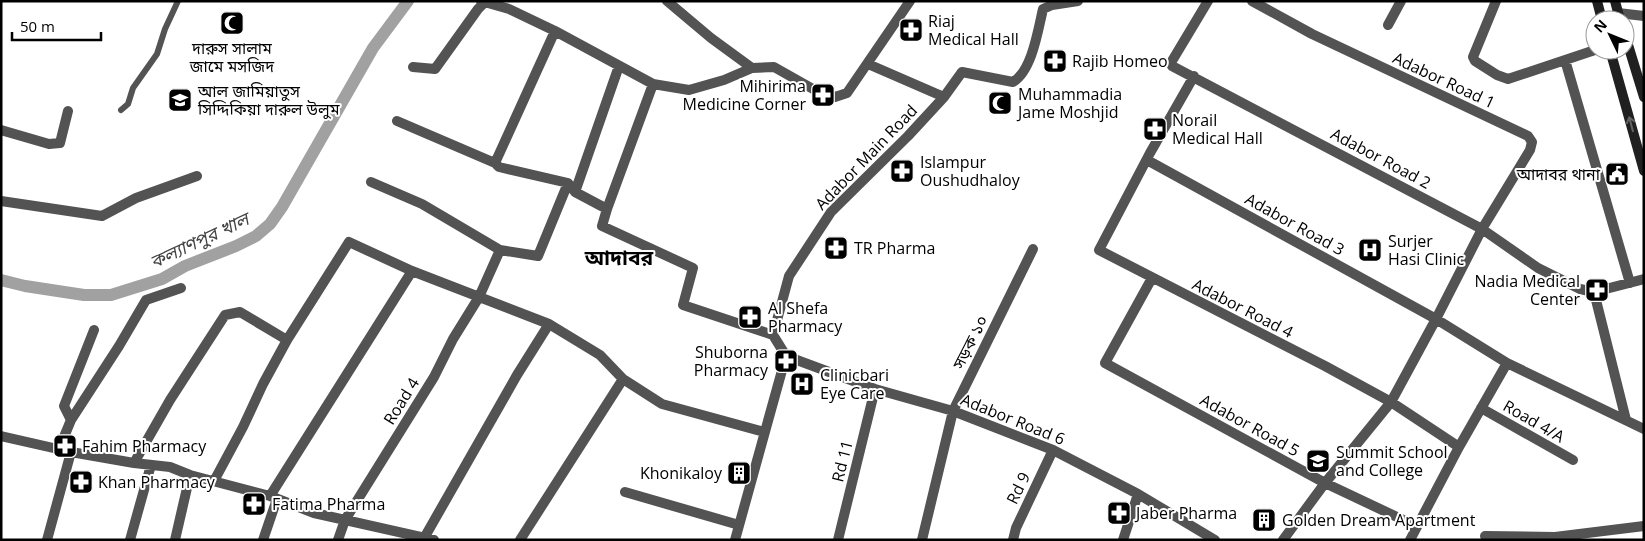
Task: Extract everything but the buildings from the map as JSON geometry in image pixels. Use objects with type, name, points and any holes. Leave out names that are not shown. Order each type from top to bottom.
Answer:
[{"type":"main road","points":[[1613,60],[1644,171]]},
{"type":"main road","points":[[1633,60],[1644,97]]},
{"type":"street","points":[[667,1],[711,38],[752,68]]},
{"type":"street","points":[[413,67],[436,69],[482,2],[509,9],[555,31],[654,84],[690,90],[724,80],[752,68],[774,67],[813,89],[835,96],[847,93],[910,1]]},
{"type":"street","name":"Adabor Main Road","points":[[773,335],[789,276],[831,212],[908,136],[944,97],[962,72],[1007,82],[1014,82],[1019,79],[1024,72],[1034,45],[1043,9],[1052,5],[1078,1]]},
{"type":"street","name":"Adabor Road 2","points":[[1208,1],[1171,64],[1482,229],[1538,268],[1580,288],[1594,292]]},
{"type":"street","name":"Adabor Road 1","points":[[1252,1],[1312,34],[1528,136],[1532,142],[1530,150],[1482,229]]},
{"type":"street","points":[[1388,25],[1401,1]]},
{"type":"street","points":[[1496,1],[1474,53],[1475,60],[1498,75],[1508,79],[1585,53]]},
{"type":"street","points":[[495,163],[555,31]]},
{"type":"street","points":[[1565,60],[1630,283]]},
{"type":"street","points":[[868,64],[944,97]]},
{"type":"street","points":[[575,192],[619,66]]},
{"type":"street","points":[[1147,160],[1194,76]]},
{"type":"street","points":[[654,84],[602,226],[694,268],[683,305],[773,335],[786,356],[734,540]]},
{"type":"street","points":[[1,130],[48,144],[60,143],[68,111]]},
{"type":"street","points":[[397,121],[495,163],[499,168],[568,182],[575,192],[607,209]]},
{"type":"street","name":"Adabor Road 4","points":[[1147,160],[1099,250],[1391,402],[1459,447]]},
{"type":"street","name":"Adabor Road 3","points":[[1147,160],[1436,319],[1507,363],[1644,429]]},
{"type":"street","points":[[1,201],[102,216],[136,198],[197,176]]},
{"type":"street","points":[[371,182],[422,204],[500,250],[538,256],[568,182]]},
{"type":"street","points":[[1283,540],[1325,483],[1391,402],[1482,229]]},
{"type":"street","points":[[214,481],[287,340],[350,242],[412,271],[549,324],[600,355],[623,380],[662,404],[764,432]]},
{"type":"street","name":"সড়ক ১০","points":[[922,540],[953,411],[1033,249]]},
{"type":"street","name":"Road 4","points":[[338,540],[344,520],[434,377],[453,339],[479,297],[500,250]]},
{"type":"street","points":[[263,540],[273,498],[412,271]]},
{"type":"street","name":"Adabor Road 5","points":[[1152,278],[1105,363],[1325,483],[1416,526]]},
{"type":"street","points":[[1626,420],[1594,292],[1644,279]]},
{"type":"street","points":[[60,450],[71,420],[146,300],[181,288]]},
{"type":"street","points":[[134,463],[170,400],[225,315],[240,312],[287,340]]},
{"type":"street","points":[[1,436],[60,450],[134,463],[170,467],[190,475],[273,498],[314,513],[427,539],[517,375],[549,324]]},
{"type":"street","points":[[71,420],[64,406],[94,330]]},
{"type":"street","name":"Adabor Road 6","points":[[786,356],[875,389],[953,411],[1053,450],[1138,494],[1215,540]]},
{"type":"street","points":[[1410,540],[1459,447],[1507,363]]},
{"type":"street","points":[[520,540],[623,380]]},
{"type":"street","name":"Rd 11","points":[[838,540],[875,389]]},
{"type":"street","name":"Road 4/A","points":[[1481,408],[1573,460]]},
{"type":"street","name":"Rd 9","points":[[1013,540],[1016,528],[1053,450]]},
{"type":"street","points":[[47,540],[71,452]]},
{"type":"street","points":[[130,540],[150,465]]},
{"type":"street","points":[[175,540],[190,475]]},
{"type":"street","points":[[626,492],[739,525]]},
{"type":"street","points":[[1123,540],[1138,494]]},
{"type":"street","points":[[1485,536],[1552,538],[1644,526]]},
{"type":"lane","points":[[121,110],[128,104],[133,88],[157,54],[165,29],[178,1]]},
{"type":"waterway","name":"কল্যাণপুর খাল","points":[[1,280],[25,286],[84,295],[111,295],[162,279],[185,266],[256,236],[270,224],[282,207],[373,48],[408,1]]},
{"type":"place","name":"দারুস সালাম জামে মসজিদ","points":[[232,23]]},
{"type":"place","name":"Riaj Medical Hall","points":[[911,30]]},
{"type":"place","name":"Rajib Homeo","points":[[1055,61]]},
{"type":"place","name":"Mihirima Medicine Corner","points":[[823,95]]},
{"type":"place","name":"আল জামিয়াতুস সিদ্দিকিয়া দারুল উলুম","points":[[180,100]]},
{"type":"place","name":"Muhammadia Jame Moshjid","points":[[1000,103]]},
{"type":"place","name":"Norail Medical Hall","points":[[1155,129]]},
{"type":"place","name":"Islampur Oushudhaloy","points":[[902,171]]},
{"type":"place","name":"আদাবর থানা","points":[[1617,174]]},
{"type":"place","name":"TR Pharma","points":[[836,248]]},
{"type":"place","name":"Surjer Hasi Clinic","points":[[1370,250]]},
{"type":"place","name":"Nadia Medical Center","points":[[1597,290]]},
{"type":"place","name":"Al Shefa Pharmacy","points":[[750,317]]},
{"type":"place","name":"Shuborna Pharmacy","points":[[786,361]]},
{"type":"place","name":"Clinicbari Eye Care","points":[[802,384]]},
{"type":"place","name":"Fahim Pharmacy","points":[[65,446]]},
{"type":"place","name":"Summit School and College","points":[[1318,461]]},
{"type":"place","name":"Khonikaloy","points":[[739,473]]},
{"type":"place","name":"Khan Pharmacy","points":[[81,482]]},
{"type":"place","name":"Fatima Pharma","points":[[254,504]]},
{"type":"place","name":"Jaber Pharma","points":[[1119,513]]},
{"type":"place","name":"Golden Dream Apartment","points":[[1264,520]]},
{"type":"district","name":"আদাবর","points":[[619,257]]}]
